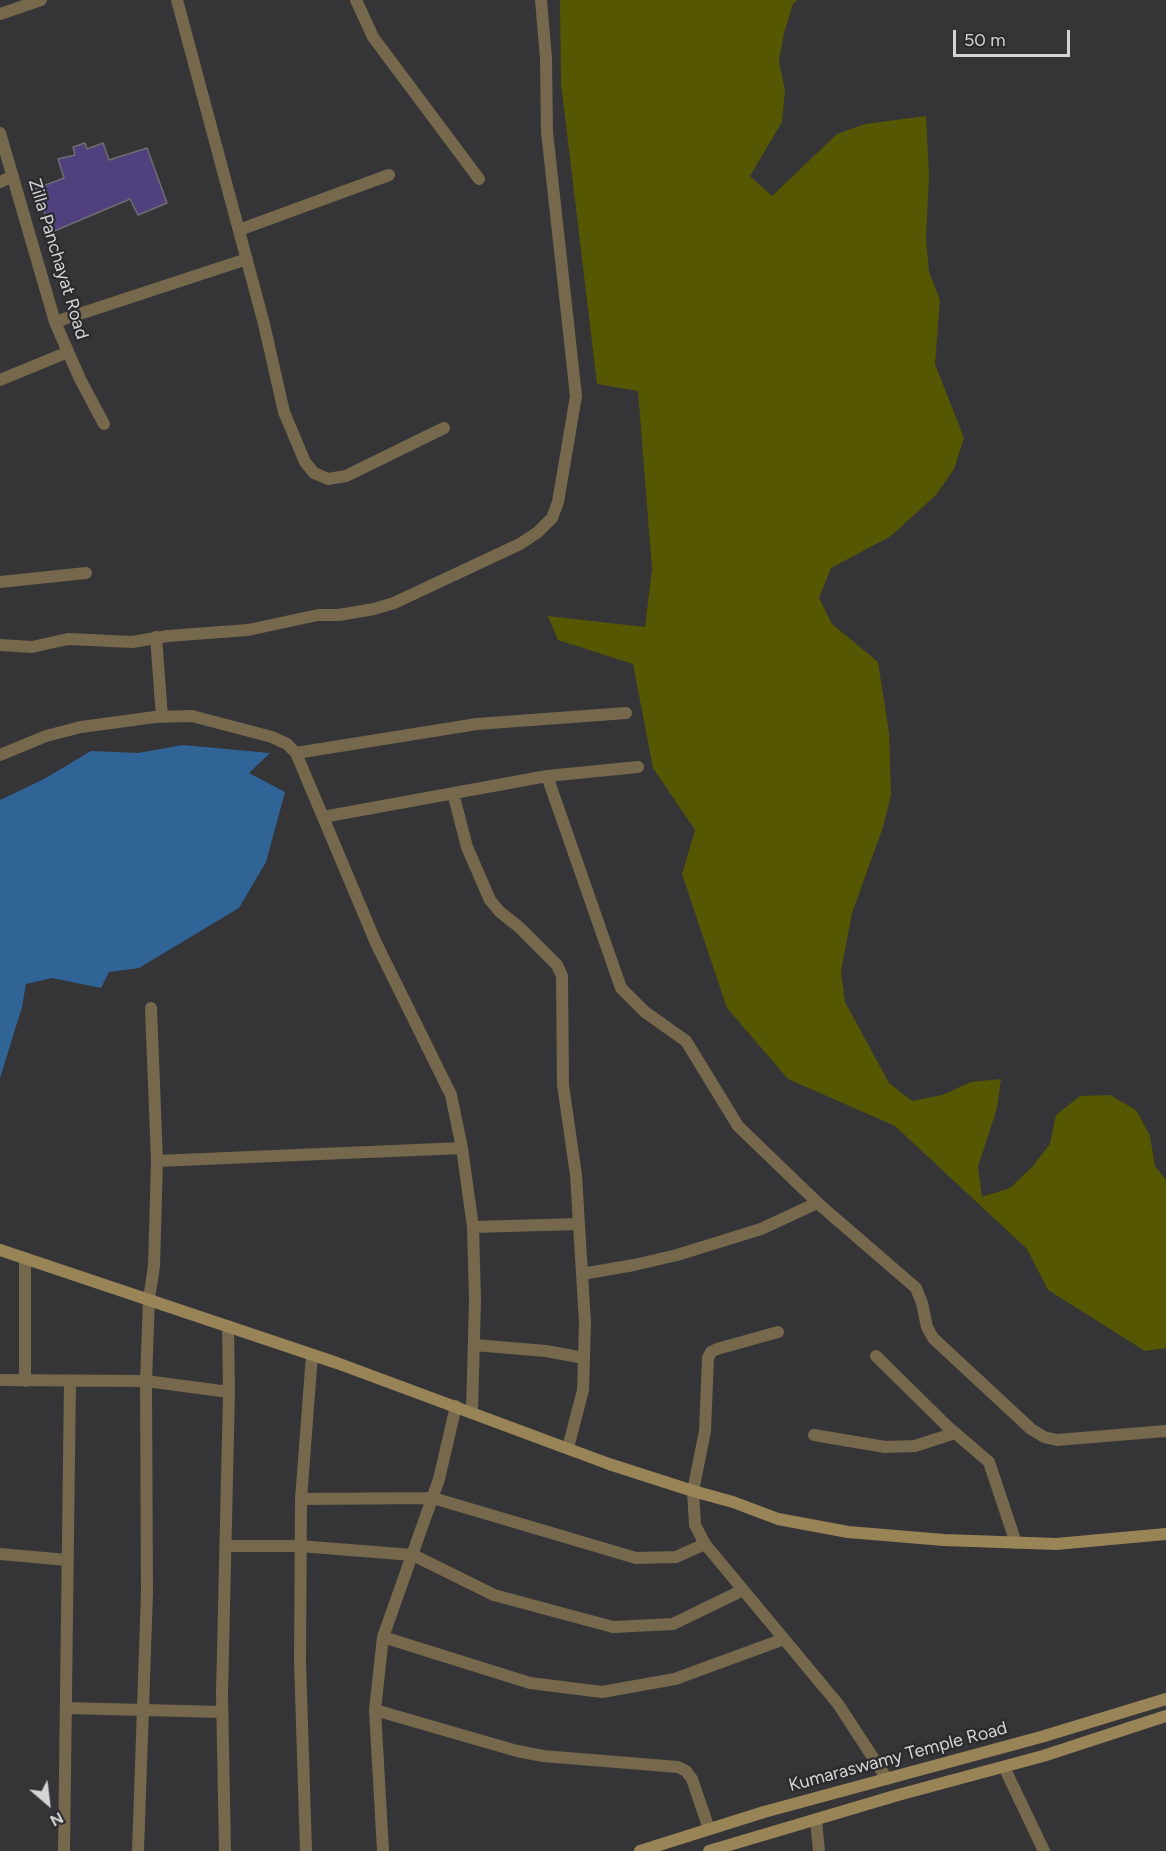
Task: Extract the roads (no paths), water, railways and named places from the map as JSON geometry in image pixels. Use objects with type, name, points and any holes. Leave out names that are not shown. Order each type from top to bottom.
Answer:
[{"type":"street","points":[[0,14],[42,0]]},
{"type":"street","points":[[177,0],[247,259],[284,412],[305,462],[314,473],[328,479],[346,476],[444,429]]},
{"type":"street","points":[[356,0],[373,37],[479,179]]},
{"type":"street","points":[[0,645],[32,647],[68,639],[132,642],[156,637],[248,630],[318,615],[339,615],[374,609],[404,598],[520,544],[538,532],[552,518],[558,502],[576,396],[547,132],[546,58],[541,0]]},
{"type":"street","name":"Zilla Panchayat Road","points":[[0,133],[55,322],[80,379],[104,424]]},
{"type":"street","points":[[239,230],[389,175]]},
{"type":"street","points":[[0,182],[13,176]]},
{"type":"street","points":[[55,322],[247,259]]},
{"type":"street","points":[[0,380],[68,352]]},
{"type":"street","points":[[0,582],[86,573]]},
{"type":"street","points":[[156,637],[162,717]]},
{"type":"street","points":[[296,753],[477,724],[626,713]]},
{"type":"street","points":[[0,755],[46,736],[81,727],[162,717],[192,716],[272,737],[287,744],[296,753],[376,943],[451,1095],[462,1148],[473,1227],[475,1300],[472,1412]]},
{"type":"street","points":[[323,817],[547,776],[638,767]]},
{"type":"street","points":[[547,776],[621,988],[645,1012],[686,1041],[738,1126],[817,1203],[915,1288],[922,1303],[927,1327],[933,1338],[1031,1429],[1044,1437],[1057,1440],[1166,1431]]},
{"type":"street","points":[[453,793],[467,847],[490,900],[557,965],[562,976],[563,1085],[576,1175],[585,1323],[583,1390],[568,1448]]},
{"type":"street","points":[[138,1851],[147,1593],[146,1381],[157,1161],[151,1008]]},
{"type":"street","points":[[157,1161],[462,1148]]},
{"type":"street","points":[[582,1274],[677,1255],[761,1228],[817,1203]]},
{"type":"street","points":[[473,1227],[579,1224]]},
{"type":"street","points":[[0,1251],[228,1326],[568,1448],[778,1519],[848,1532],[1016,1543],[1056,1544],[1166,1534]]},
{"type":"street","points":[[25,1258],[25,1381]]},
{"type":"street","points":[[225,1851],[222,1712],[229,1392],[228,1326]]},
{"type":"street","points":[[778,1332],[717,1349],[711,1352],[708,1358],[706,1423],[693,1491],[695,1525],[705,1544],[838,1704],[887,1779]]},
{"type":"street","points":[[474,1345],[546,1351],[584,1358]]},
{"type":"street","points":[[306,1851],[299,1546],[312,1355]]},
{"type":"street","points":[[876,1356],[989,1462],[1016,1543]]},
{"type":"street","points":[[0,1380],[146,1381],[229,1392]]},
{"type":"street","points":[[64,1851],[70,1381]]},
{"type":"street","points":[[383,1851],[375,1710],[383,1637],[433,1498],[456,1406]]},
{"type":"street","points":[[814,1435],[885,1447],[915,1446],[955,1432]]},
{"type":"street","points":[[301,1499],[433,1498],[636,1558],[676,1557],[705,1544]]},
{"type":"street","points":[[225,1546],[299,1546],[412,1556],[494,1594],[613,1627],[673,1624],[743,1590]]},
{"type":"street","points":[[0,1554],[67,1560]]},
{"type":"street","points":[[383,1637],[530,1683],[602,1692],[675,1679],[784,1639]]},
{"type":"street","name":"Kumaraswamy Temple Road","points":[[640,1851],[709,1829],[1041,1737],[1166,1699]]},
{"type":"street","points":[[66,1708],[222,1712]]},
{"type":"street","points":[[375,1710],[517,1751],[543,1756],[678,1767],[692,1779],[709,1829]]},
{"type":"street","name":"Kumaraswamy Temple Road","points":[[709,1851],[898,1795],[1004,1767],[1166,1716]]},
{"type":"street","points":[[1004,1767],[1044,1851]]},
{"type":"street","points":[[816,1820],[819,1851]]},
{"type":"water","points":[[183,745],[270,753],[249,773],[285,792],[266,862],[239,908],[139,968],[109,972],[101,988],[52,978],[26,984],[22,1007],[0,1078],[0,800],[44,779],[91,751],[138,753]]}]
